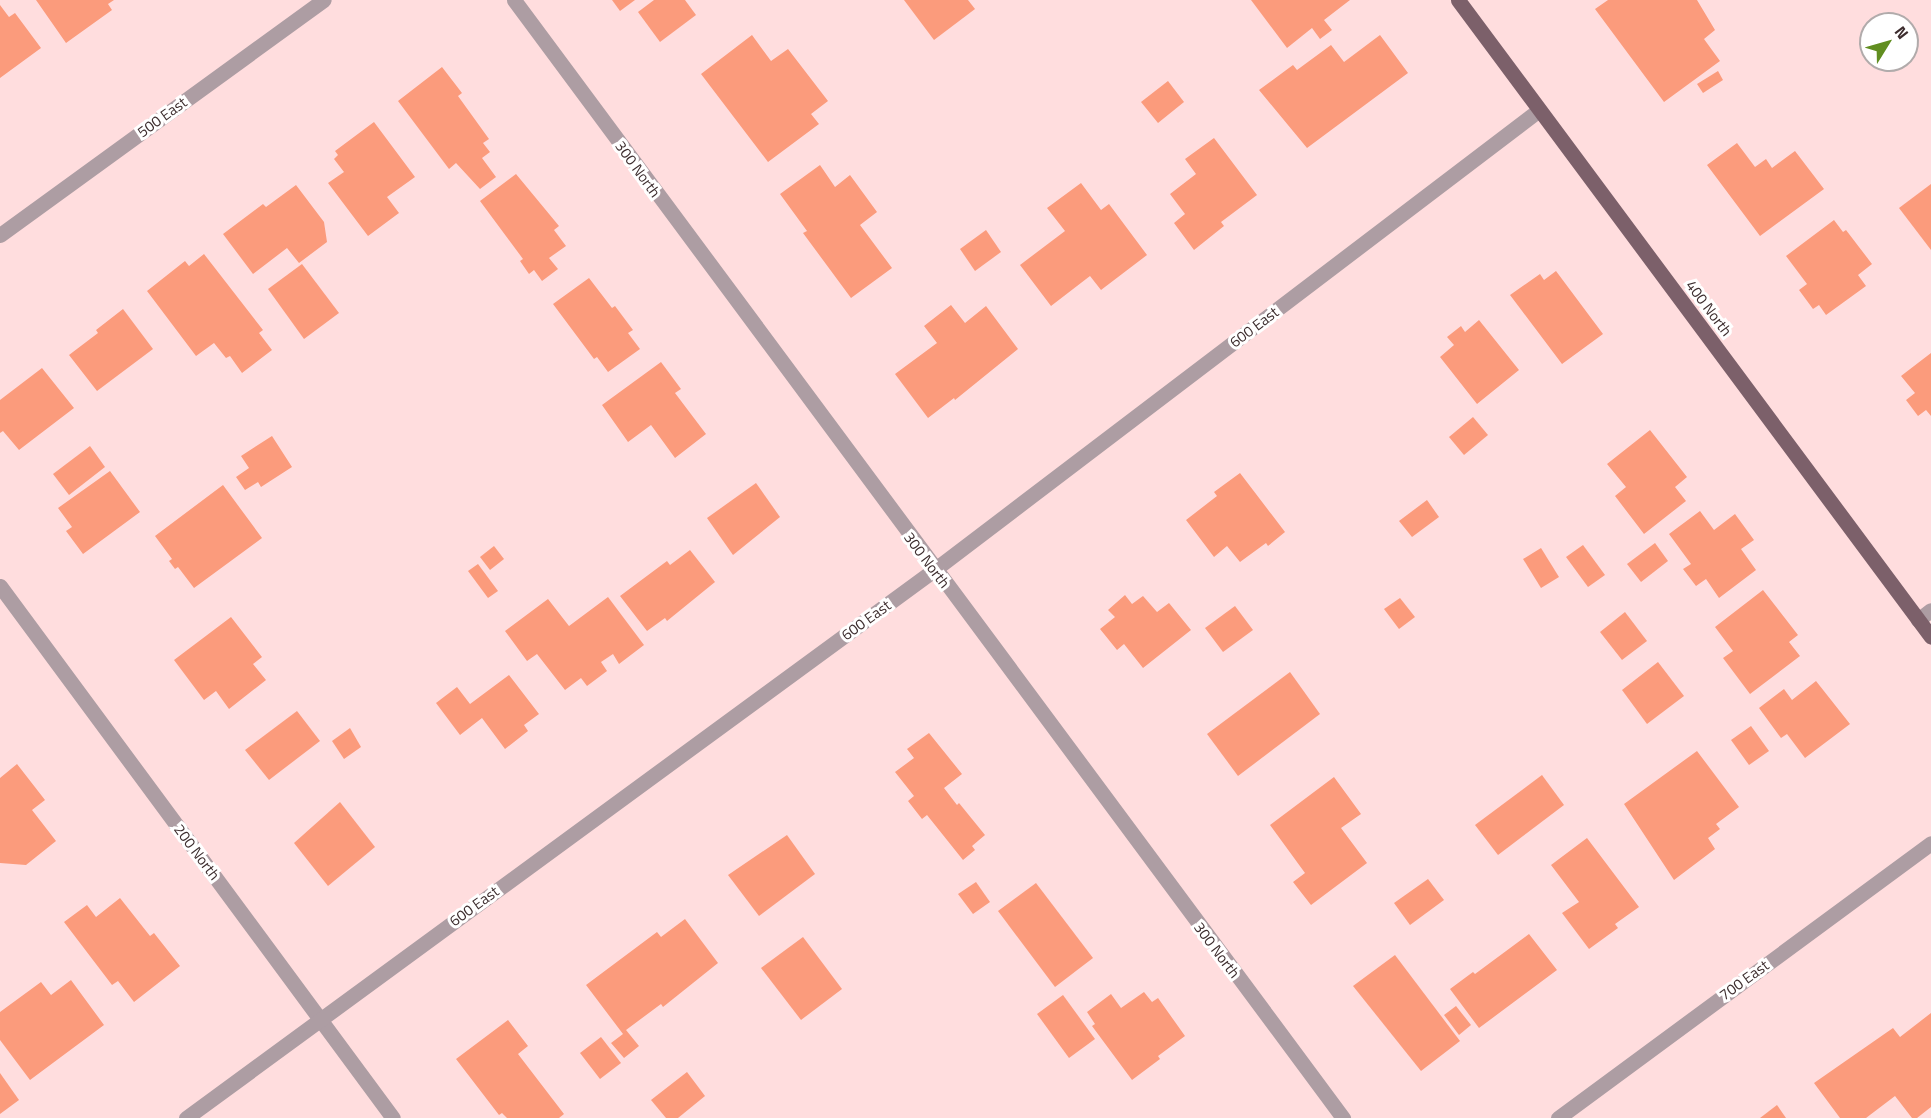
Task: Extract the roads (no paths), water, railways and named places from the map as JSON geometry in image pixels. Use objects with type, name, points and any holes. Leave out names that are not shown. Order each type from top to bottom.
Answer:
[{"type":"main road","name":"400 North","points":[[1461,1],[1539,110],[1931,637]]},
{"type":"street","name":"500 East","points":[[0,235],[324,0]]},
{"type":"street","name":"300 North","points":[[514,0],[934,570],[1343,1118]]},
{"type":"street","name":"600 East","points":[[186,1118],[934,570],[1539,110]]},
{"type":"street","name":"200 North","points":[[0,586],[393,1118]]},
{"type":"street","points":[[1918,620],[1931,610]]},
{"type":"street","name":"700 East","points":[[1558,1118],[1931,843]]}]
